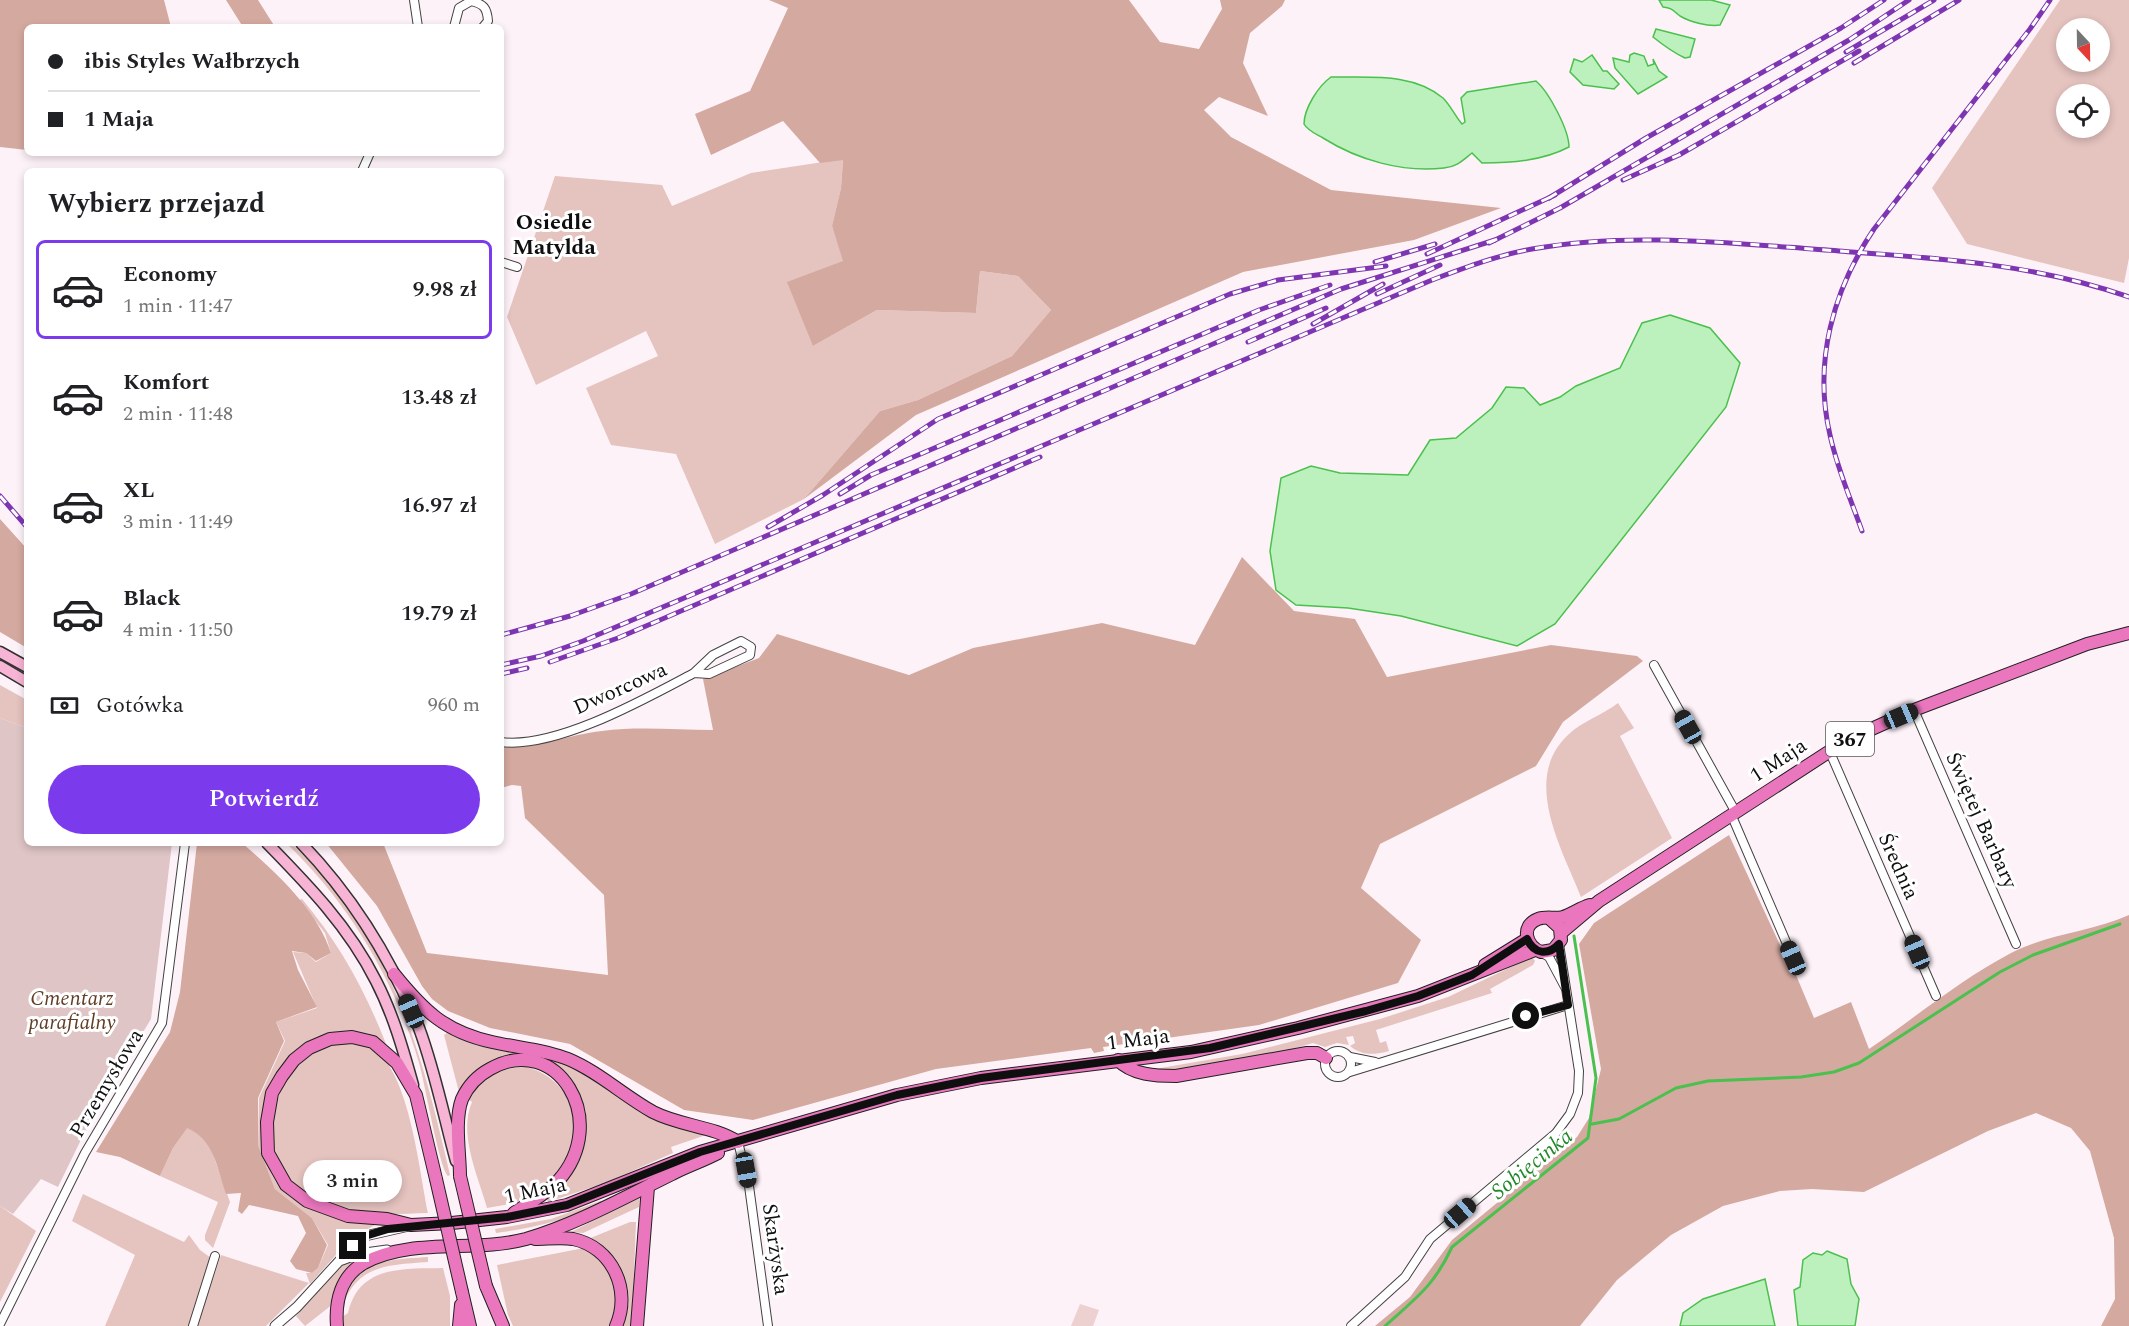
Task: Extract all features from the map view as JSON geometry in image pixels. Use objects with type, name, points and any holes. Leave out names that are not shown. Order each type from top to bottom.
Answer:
[{"type":"main road","name":"1 Maja","points":[[1549,918],[1564,916],[1599,901],[1829,750],[1914,710],[2087,644],[2129,633]]},
{"type":"main road","points":[[0,652],[24,665]]},
{"type":"main road","points":[[0,666],[24,680]]},
{"type":"main road","points":[[270,846],[318,895],[367,965],[398,1032],[416,1095],[470,1326]]},
{"type":"main road","points":[[304,846],[351,900],[394,974],[422,1039],[460,1176],[495,1326]]},
{"type":"main road","name":"1 Maja","points":[[1560,939],[1599,901]]},
{"type":"main road","points":[[1549,918],[1557,924],[1560,939]]},
{"type":"main road","name":"367","points":[[1549,918],[1534,921],[1528,929],[1534,947],[1549,952],[1560,939]]},
{"type":"main road","name":"1 Maja","points":[[411,1226],[507,1217],[567,1205],[700,1152],[897,1095],[981,1078],[1191,1052],[1298,1029],[1418,996],[1534,947]]},
{"type":"main road","points":[[394,974],[422,1008],[464,1033],[493,1042],[534,1048],[568,1059],[653,1111],[702,1130],[726,1134],[738,1142]]},
{"type":"main road","points":[[411,1226],[387,1219],[340,1214],[307,1200],[286,1185],[274,1168],[268,1153],[267,1122],[272,1093],[294,1060],[309,1048],[341,1036],[362,1038],[387,1052],[398,1063],[416,1095]]},
{"type":"main road","points":[[1118,1060],[1127,1070],[1176,1076],[1307,1053],[1317,1053],[1326,1058]]},
{"type":"main road","points":[[460,1176],[461,1103],[473,1082],[484,1072],[507,1062],[528,1061],[555,1072],[574,1097],[580,1110],[581,1130],[577,1149],[558,1181],[507,1217]]},
{"type":"main road","name":"1 Maja","points":[[395,1250],[464,1247],[525,1239],[612,1204],[738,1142]]},
{"type":"main road","points":[[637,1326],[648,1187]]},
{"type":"main road","points":[[525,1239],[571,1239],[596,1248],[603,1254],[618,1278],[622,1293],[622,1309],[616,1326]]},
{"type":"main road","points":[[337,1326],[338,1301],[346,1278],[365,1263],[395,1250]]},
{"type":"main road","points":[[486,1286],[503,1326]]},
{"type":"main road","points":[[459,1326],[462,1292]]},
{"type":"street","points":[[414,0],[418,24]]},
{"type":"street","points":[[455,24],[459,8],[471,1],[481,3],[487,10],[488,21],[486,24]]},
{"type":"street","points":[[504,263],[517,267]]},
{"type":"street","name":"Dworcowa","points":[[504,742],[530,742],[583,725],[694,673],[713,655],[742,640],[751,647],[750,655],[709,674],[694,673]]},
{"type":"street","points":[[1654,666],[1733,813],[1793,958]]},
{"type":"street","name":"Świętej Barbary","points":[[1914,710],[2016,944]]},
{"type":"street","name":"Średnia","points":[[1829,750],[1936,996]]},
{"type":"street","name":"Przemysłowa","points":[[0,1324],[85,1153],[162,1023],[185,846]]},
{"type":"street","points":[[1351,1326],[1405,1277],[1430,1239],[1556,1133],[1570,1114],[1578,1093],[1579,1071],[1565,988],[1560,939]]},
{"type":"street","points":[[1534,947],[1549,957],[1565,988]]},
{"type":"street","points":[[1377,1062],[1350,1057],[1339,1051],[1326,1058],[1325,1067],[1331,1076],[1340,1078],[1377,1062],[1568,1005]]},
{"type":"street","points":[[1350,1057],[1350,1072]]},
{"type":"street","name":"Skarżyska","points":[[738,1142],[749,1186],[768,1326]]},
{"type":"street","name":"1 Maja","points":[[275,1326],[297,1307],[365,1236],[411,1226]]},
{"type":"street","name":"1 Maja","points":[[340,1261],[374,1251],[395,1250]]},
{"type":"street","points":[[193,1326],[215,1256]]},
{"type":"shaded area","points":[[0,0],[164,0],[170,24],[24,24],[24,150],[0,147]]},
{"type":"shaded area","points":[[226,0],[258,0],[273,24],[241,24]]},
{"type":"shaded area","points":[[769,0],[1129,0],[1160,42],[1199,49],[1222,9],[1220,0],[1285,0],[1282,6],[1250,33],[1243,63],[1268,116],[1219,97],[1204,110],[1231,137],[1331,190],[1501,208],[1414,240],[1243,272],[916,415],[804,499],[880,411],[918,400],[1012,356],[1051,310],[1018,276],[980,271],[976,313],[877,310],[813,346],[787,282],[843,261],[832,226],[841,188],[843,160],[820,163],[783,121],[711,155],[695,114],[750,91],[788,8]]},
{"type":"shaded area","points":[[1659,0],[1711,0],[1730,5],[1720,25],[1711,25],[1684,18],[1671,9],[1663,7]]},
{"type":"shaded area","points":[[2060,0],[2129,0],[2129,258],[2124,283],[1967,244],[1932,188]]},
{"type":"shaded area","points":[[1656,29],[1695,39],[1690,57],[1681,56],[1653,37]]},
{"type":"shaded area","points":[[1634,53],[1644,56],[1648,66],[1654,64],[1653,59],[1659,71],[1667,77],[1638,94],[1615,68],[1613,58],[1629,62],[1630,55]]},
{"type":"shaded area","points":[[1592,55],[1603,71],[1607,71],[1619,84],[1614,89],[1583,85],[1570,72],[1574,59],[1582,62]]},
{"type":"shaded area","points":[[1331,77],[1389,78],[1418,84],[1443,98],[1462,124],[1465,122],[1461,98],[1467,92],[1536,81],[1547,94],[1557,112],[1566,131],[1569,147],[1537,158],[1504,162],[1482,163],[1472,153],[1456,165],[1444,168],[1413,169],[1381,163],[1337,146],[1312,132],[1304,124],[1306,112],[1313,98]]},
{"type":"shaded area","points":[[843,159],[841,188],[832,226],[844,262],[813,346],[877,310],[976,313],[980,271],[1018,276],[1051,310],[1012,356],[918,400],[880,411],[804,499],[715,544],[676,454],[611,445],[586,388],[658,356],[646,331],[536,385],[507,317],[555,176],[662,185],[672,206],[751,173]]},
{"type":"shaded area","points":[[1670,315],[1710,328],[1740,363],[1726,407],[1555,624],[1517,646],[1401,616],[1348,608],[1296,605],[1276,590],[1270,551],[1281,478],[1311,466],[1340,473],[1408,475],[1430,440],[1456,438],[1492,408],[1506,387],[1524,388],[1540,405],[1560,397],[1576,386],[1620,368],[1642,323]]},
{"type":"shaded area","points":[[0,519],[24,546],[24,646],[0,632]]},
{"type":"shaded area","points":[[1242,557],[1294,611],[1355,619],[1387,677],[1551,645],[1637,656],[1643,661],[1563,722],[1536,766],[1380,844],[1361,888],[1421,940],[1398,983],[1259,1025],[1103,1047],[1104,1051],[1094,1053],[1091,1048],[936,1069],[753,1120],[684,1110],[570,1044],[490,1028],[448,1011],[432,999],[422,986],[377,906],[328,846],[384,846],[427,953],[608,975],[604,895],[525,818],[521,786],[504,787],[504,747],[527,746],[589,733],[616,730],[643,728],[713,730],[703,679],[759,658],[777,634],[909,675],[973,648],[1102,623],[1195,645]]},
{"type":"shaded area","points":[[0,685],[24,698],[24,727],[0,718]]},
{"type":"shaded area","points":[[1618,703],[1634,728],[1620,736],[1672,838],[1581,897],[1564,858],[1550,814],[1546,793],[1548,772],[1554,753],[1568,735]]},
{"type":"shaded area","points":[[1729,835],[1787,960],[1791,963],[1814,1018],[1851,1002],[1869,1049],[1956,987],[2011,953],[2039,941],[2129,915],[2129,1326],[2101,1326],[2115,1299],[2114,1238],[2090,1151],[2071,1128],[2036,1113],[1988,1131],[1864,1192],[1812,1189],[1780,1191],[1723,1206],[1671,1235],[1617,1280],[1580,1326],[1375,1326],[1410,1297],[1452,1240],[1577,1137],[1589,1118],[1601,1069],[1579,944],[1594,923]]},
{"type":"shaded area","points":[[197,846],[245,846],[282,879],[306,907],[325,937],[331,953],[316,961],[306,953],[292,951],[298,970],[317,1007],[276,1022],[284,1041],[258,1098],[258,1145],[275,1189],[312,1218],[327,1245],[318,1268],[312,1273],[296,1269],[290,1261],[306,1233],[298,1216],[249,1205],[242,1214],[238,1211],[241,1193],[226,1194],[213,1155],[203,1139],[196,1133],[187,1128],[173,1148],[160,1176],[120,1157],[96,1152],[170,1032],[180,992]]},
{"type":"shaded area","points":[[289,846],[294,846],[326,879],[354,917],[378,956],[397,996],[427,1082],[450,1175],[448,1176],[436,1142],[419,1063],[397,1002],[367,944],[330,891]]},
{"type":"shaded area","points":[[302,899],[328,933],[350,968],[386,1044],[360,1032],[334,1032],[322,1036],[300,1051],[280,1071],[273,1083],[267,1154],[274,1179],[284,1192],[297,1202],[312,1209],[345,1219],[377,1224],[351,1238],[310,1284],[306,1273],[312,1273],[318,1268],[328,1245],[312,1218],[275,1189],[258,1145],[259,1098],[285,1041],[276,1022],[317,1008],[293,952],[306,953],[316,962],[331,953],[325,933],[299,900]]},
{"type":"shaded area","points":[[1532,957],[1535,961],[1533,965],[1490,989],[1492,993],[1376,1030],[1380,1043],[1386,1041],[1389,1051],[1374,1054],[1359,1052],[1350,1046],[1355,1043],[1353,1036],[1346,1037],[1349,1045],[1337,1043],[1325,1047],[1313,1043],[1271,1055],[1177,1072],[1149,1070],[1242,1054],[1380,1019],[1448,997]]},
{"type":"shaded area","points":[[450,1031],[480,1044],[576,1066],[706,1135],[671,1147],[673,1153],[605,1183],[548,1202],[547,1199],[557,1189],[585,1128],[586,1112],[579,1093],[567,1076],[517,1056],[499,1059],[481,1067],[459,1092],[444,1035]]},
{"type":"shaded area","points":[[358,1042],[375,1049],[387,1062],[397,1080],[417,1149],[428,1213],[364,1213],[332,1207],[304,1193],[287,1177],[277,1157],[273,1136],[274,1114],[280,1093],[291,1074],[307,1058],[326,1046]]},
{"type":"shaded area","points":[[527,1067],[548,1076],[562,1090],[571,1107],[574,1125],[571,1144],[564,1163],[552,1180],[535,1194],[518,1202],[487,1208],[468,1141],[468,1114],[472,1102],[468,1099],[479,1084],[493,1074]]},
{"type":"shaded area","points":[[187,1127],[201,1134],[211,1149],[230,1202],[213,1248],[205,1240],[205,1235],[218,1202],[160,1176],[173,1148]]},
{"type":"shaded area","points":[[83,1194],[184,1242],[189,1235],[200,1250],[211,1258],[189,1326],[105,1326],[135,1255],[72,1221]]},
{"type":"shaded area","points":[[640,1197],[639,1207],[583,1233],[571,1232]]},
{"type":"shaded area","points":[[602,1202],[564,1218],[537,1226],[496,1233],[495,1229],[551,1219]]},
{"type":"shaded area","points":[[0,1206],[36,1231],[0,1302]]},
{"type":"shaded area","points":[[630,1222],[636,1222],[632,1326],[622,1326],[629,1299],[623,1276],[608,1257],[588,1239]]},
{"type":"shaded area","points":[[584,1248],[603,1263],[613,1282],[616,1303],[611,1326],[513,1326],[508,1315],[497,1265]]},
{"type":"shaded area","points":[[1827,1251],[1847,1259],[1851,1284],[1859,1299],[1855,1326],[1798,1326],[1794,1290],[1800,1287],[1803,1260],[1813,1253],[1822,1255]]},
{"type":"shaded area","points":[[221,1255],[309,1283],[266,1326],[197,1326]]},
{"type":"shaded area","points":[[428,1257],[428,1262],[388,1266],[366,1274],[357,1281],[343,1305],[349,1290],[365,1270],[386,1261]]},
{"type":"shaded area","points":[[360,1258],[333,1304],[305,1326],[296,1316],[316,1291],[341,1266]]},
{"type":"shaded area","points":[[443,1268],[450,1296],[450,1326],[342,1326],[342,1317],[348,1313],[354,1297],[372,1278],[398,1270]]},
{"type":"shaded area","points":[[1765,1279],[1775,1326],[1680,1326],[1683,1313],[1703,1299]]},
{"type":"shaded area","points":[[1080,1304],[1099,1310],[1093,1326],[1071,1326]]},
{"type":"green space","name":"Cmentarz parafialny","points":[[0,718],[24,727],[24,846],[172,846],[151,1019],[94,1113],[58,1187],[41,1179],[13,1214],[0,1206]]},
{"type":"waterway","points":[[1592,1124],[1619,1119],[1676,1088],[1708,1081],[1801,1077],[1834,1072],[1859,1063],[2000,972],[2033,955],[2120,924]]},
{"type":"waterway","name":"Sobięcinka","points":[[1385,1326],[1431,1282],[1452,1247],[1588,1138],[1596,1078],[1574,936]]},
{"type":"railway","points":[[1549,198],[1646,138],[1841,28],[1884,0]]},
{"type":"railway","points":[[1489,243],[1560,208],[1849,40],[1909,0]]},
{"type":"railway","points":[[1846,52],[1934,0]]},
{"type":"railway","points":[[1854,63],[1959,0]]},
{"type":"railway","points":[[1862,531],[1836,460],[1825,408],[1826,354],[1830,328],[1838,302],[1847,277],[1874,229],[2030,29],[2050,0]]},
{"type":"railway","points":[[1623,180],[1679,155],[1859,51]]},
{"type":"railway","points":[[1427,254],[1555,195]]},
{"type":"railway","points":[[504,634],[570,616],[631,594],[1341,289],[1495,240]]},
{"type":"railway","points":[[504,664],[541,656],[583,641],[1432,280],[1481,262],[1532,249],[1608,241],[1647,240],[1876,254],[1986,264],[2022,270],[2094,286],[2129,297]]},
{"type":"railway","points":[[1375,262],[1435,244]]},
{"type":"railway","points":[[1377,294],[1440,265]]},
{"type":"railway","points":[[768,527],[823,495],[938,419],[1230,294],[1278,280],[1386,266]]},
{"type":"railway","points":[[1313,324],[1383,284]]},
{"type":"railway","points":[[840,494],[871,475],[1259,310],[1330,285]]},
{"type":"railway","points":[[1248,342],[1326,308]]},
{"type":"railway","points":[[550,662],[618,638],[1040,457]]},
{"type":"railway","points":[[0,496],[24,524]]},
{"type":"railway","points":[[504,673],[527,668]]},
{"type":"district","name":"Osiedle Matylda","points":[[554,234]]},
{"type":"route","points":[[353,1246],[365,1236],[388,1229],[507,1217],[567,1205],[608,1191],[700,1152],[897,1095],[981,1078],[1191,1052],[1298,1029],[1446,986],[1472,975],[1490,961],[1527,939],[1535,950],[1540,952],[1549,952],[1559,944],[1558,951],[1565,975],[1568,1005],[1526,1016]]}]
